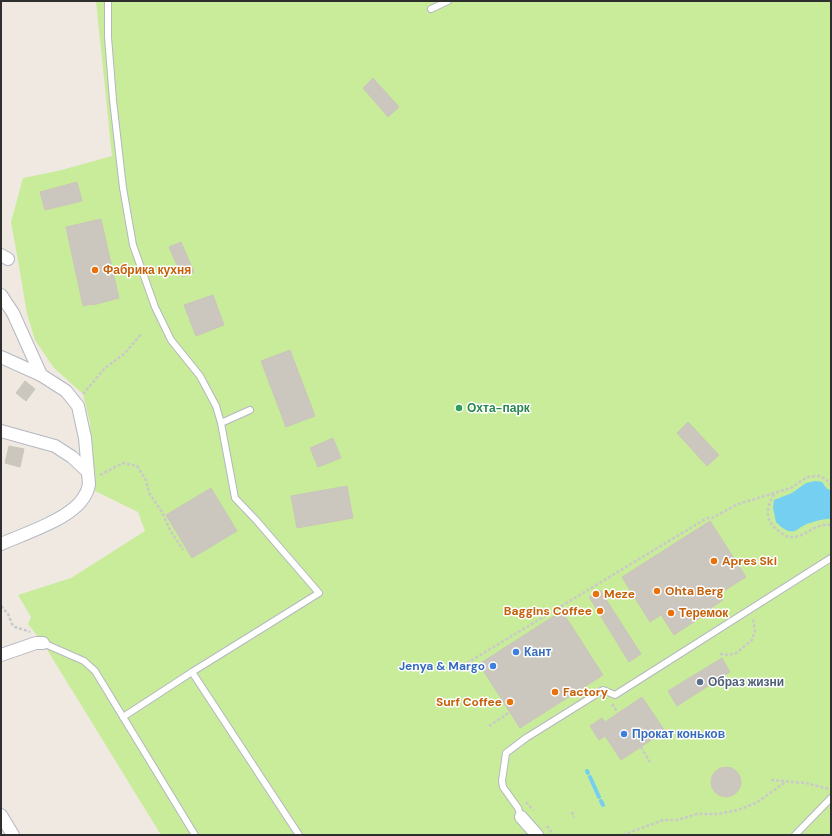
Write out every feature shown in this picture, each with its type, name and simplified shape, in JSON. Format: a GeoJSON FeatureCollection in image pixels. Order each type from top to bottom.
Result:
{"type":"FeatureCollection","features":[{"type":"Feature","properties":{"kind":"street"},"geometry":{"type":"LineString","coordinates":[[1,295],[13,313],[41,375]]}},
{"type":"Feature","properties":{"kind":"street"},"geometry":{"type":"LineString","coordinates":[[1,358],[41,375],[66,391],[78,406],[85,438],[88,484],[88,490],[74,509],[61,517],[1,544]]}},
{"type":"Feature","properties":{"kind":"street"},"geometry":{"type":"LineString","coordinates":[[1,431],[55,446],[72,457],[87,471]]}},
{"type":"Feature","properties":{"kind":"street"},"geometry":{"type":"LineString","coordinates":[[1,655],[40,643]]}},
{"type":"Feature","properties":{"kind":"street"},"geometry":{"type":"LineString","coordinates":[[1,815],[13,835]]}},
{"type":"Feature","properties":{"kind":"street"},"geometry":{"type":"LineString","coordinates":[[521,817],[537,835]]}},
{"type":"Feature","properties":{"kind":"lane"},"geometry":{"type":"LineString","coordinates":[[108,1],[108,37],[113,100],[123,188],[133,245],[155,307],[171,340],[200,376],[216,406],[221,423],[235,498],[319,593],[123,717]]}},
{"type":"Feature","properties":{"kind":"lane"},"geometry":{"type":"LineString","coordinates":[[431,8],[448,1]]}},
{"type":"Feature","properties":{"kind":"lane"},"geometry":{"type":"LineString","coordinates":[[221,423],[250,410]]}},
{"type":"Feature","properties":{"kind":"lane"},"geometry":{"type":"LineString","coordinates":[[521,817],[518,808],[503,787],[502,781],[506,753],[526,738],[603,690],[615,695],[831,558]]}},
{"type":"Feature","properties":{"kind":"lane"},"geometry":{"type":"LineString","coordinates":[[40,643],[84,661],[95,671],[196,835]]}},
{"type":"Feature","properties":{"kind":"lane"},"geometry":{"type":"LineString","coordinates":[[192,672],[299,835]]}},
{"type":"Feature","properties":{"kind":"lane"},"geometry":{"type":"LineString","coordinates":[[794,835],[831,798]]}},
{"type":"Feature","properties":{"kind":"path"},"geometry":{"type":"LineString","coordinates":[[74,402],[83,394],[105,368],[124,354],[142,333]]}},
{"type":"Feature","properties":{"kind":"path"},"geometry":{"type":"LineString","coordinates":[[88,484],[99,476],[123,463],[137,466],[146,480],[150,493],[162,512],[170,530],[183,550]]}},
{"type":"Feature","properties":{"kind":"path"},"geometry":{"type":"LineString","coordinates":[[454,671],[707,518],[712,518],[738,504],[791,488],[807,478],[819,476],[826,479],[831,485]]}},
{"type":"Feature","properties":{"kind":"path"},"geometry":{"type":"LineString","coordinates":[[774,494],[768,507],[768,514],[773,527],[786,536],[794,537],[823,524],[831,525]]}},
{"type":"Feature","properties":{"kind":"path"},"geometry":{"type":"LineString","coordinates":[[1,606],[8,614],[12,624],[28,631],[40,643]]}},
{"type":"Feature","properties":{"kind":"path"},"geometry":{"type":"LineString","coordinates":[[720,654],[729,655],[736,653],[752,640],[755,631],[752,608]]}},
{"type":"Feature","properties":{"kind":"path"},"geometry":{"type":"LineString","coordinates":[[489,726],[510,712]]}},
{"type":"Feature","properties":{"kind":"path"},"geometry":{"type":"LineString","coordinates":[[641,747],[650,762]]}},
{"type":"Feature","properties":{"kind":"path"},"geometry":{"type":"LineString","coordinates":[[771,780],[806,783],[831,790]]}},
{"type":"Feature","properties":{"kind":"path"},"geometry":{"type":"LineString","coordinates":[[623,835],[663,820],[678,820],[697,814],[717,814],[738,810],[756,803],[787,781]]}},
{"type":"Feature","properties":{"kind":"path"},"geometry":{"type":"LineString","coordinates":[[526,802],[535,813]]}},
{"type":"Feature","properties":{"kind":"path"},"geometry":{"type":"LineString","coordinates":[[572,812],[574,818]]}},
{"type":"Feature","properties":{"kind":"path"},"geometry":{"type":"LineString","coordinates":[[545,824],[554,835]]}},
{"type":"Feature","properties":{"kind":"green space","name":"Охта-парк"},"geometry":{"type":"Polygon","coordinates":[[[96,1],[831,1],[831,835],[161,835],[43,643],[28,624],[31,617],[18,595],[71,578],[145,531],[138,512],[93,490],[90,423],[83,394],[54,368],[35,340],[27,314],[11,222],[23,178],[58,171],[112,156],[96,1]]]}},
{"type":"Feature","properties":{"kind":"water"},"geometry":{"type":"Polygon","coordinates":[[[816,481],[822,482],[827,489],[831,490],[831,519],[821,520],[793,531],[783,529],[776,522],[773,508],[774,500],[792,493],[806,483],[816,481]]]}},
{"type":"Feature","properties":{"kind":"building"},"geometry":{"type":"Polygon","coordinates":[[[373,78],[399,107],[388,117],[363,88],[373,78]]]}},
{"type":"Feature","properties":{"kind":"building"},"geometry":{"type":"Polygon","coordinates":[[[77,182],[82,201],[45,210],[40,192],[77,182]]]}},
{"type":"Feature","properties":{"kind":"building"},"geometry":{"type":"Polygon","coordinates":[[[101,219],[119,298],[83,306],[66,227],[101,219]]]}},
{"type":"Feature","properties":{"kind":"building"},"geometry":{"type":"Polygon","coordinates":[[[181,242],[194,272],[182,277],[169,247],[181,242]]]}},
{"type":"Feature","properties":{"kind":"building"},"geometry":{"type":"Polygon","coordinates":[[[213,295],[224,325],[196,336],[184,305],[213,295]]]}},
{"type":"Feature","properties":{"kind":"building"},"geometry":{"type":"Polygon","coordinates":[[[290,350],[315,416],[286,427],[261,361],[290,350]]]}},
{"type":"Feature","properties":{"kind":"building"},"geometry":{"type":"Polygon","coordinates":[[[25,381],[35,389],[26,401],[16,393],[25,381]]]}},
{"type":"Feature","properties":{"kind":"building"},"geometry":{"type":"Polygon","coordinates":[[[688,422],[719,455],[707,466],[677,433],[688,422]]]}},
{"type":"Feature","properties":{"kind":"building"},"geometry":{"type":"Polygon","coordinates":[[[333,438],[341,458],[318,467],[310,448],[333,438]]]}},
{"type":"Feature","properties":{"kind":"building"},"geometry":{"type":"Polygon","coordinates":[[[9,446],[24,449],[20,467],[5,463],[9,446]]]}},
{"type":"Feature","properties":{"kind":"building"},"geometry":{"type":"Polygon","coordinates":[[[347,486],[353,518],[297,528],[291,496],[347,486]]]}},
{"type":"Feature","properties":{"kind":"building"},"geometry":{"type":"Polygon","coordinates":[[[211,488],[237,531],[192,558],[166,515],[211,488]]]}},
{"type":"Feature","properties":{"kind":"building"},"geometry":{"type":"Polygon","coordinates":[[[710,521],[746,577],[719,594],[723,600],[702,614],[703,616],[674,635],[661,615],[650,622],[622,577],[710,521]]]}},
{"type":"Feature","properties":{"kind":"building"},"geometry":{"type":"Polygon","coordinates":[[[600,590],[641,654],[629,662],[589,597],[600,590]]]}},
{"type":"Feature","properties":{"kind":"building"},"geometry":{"type":"Polygon","coordinates":[[[562,611],[603,675],[520,728],[479,664],[562,611]]]}},
{"type":"Feature","properties":{"kind":"building"},"geometry":{"type":"Polygon","coordinates":[[[722,658],[730,672],[677,706],[668,691],[722,658]]]}},
{"type":"Feature","properties":{"kind":"building"},"geometry":{"type":"Polygon","coordinates":[[[642,697],[665,731],[621,760],[605,736],[599,740],[590,726],[602,718],[605,722],[642,697]]]}},
{"type":"Feature","properties":{"kind":"building"},"geometry":{"type":"Polygon","coordinates":[[[726,767],[736,772],[741,782],[736,792],[726,797],[716,792],[711,782],[716,772],[726,767]]]}},
{"type":"Feature","properties":{"kind":"waterway"},"geometry":{"type":"LineString","coordinates":[[590,777],[599,797]]}},
{"type":"Feature","properties":{"kind":"waterway"},"geometry":{"type":"LineString","coordinates":[[601,801],[603,805]]}},
{"type":"Feature","properties":{"kind":"place","name":"Фабрика кухня"},"geometry":{"type":"Point","coordinates":[95,270]}},
{"type":"Feature","properties":{"kind":"place","name":"Охта-парк"},"geometry":{"type":"Point","coordinates":[459,408]}},
{"type":"Feature","properties":{"kind":"place","name":"Apres Ski"},"geometry":{"type":"Point","coordinates":[714,561]}},
{"type":"Feature","properties":{"kind":"place","name":"Ohta Berg"},"geometry":{"type":"Point","coordinates":[657,591]}},
{"type":"Feature","properties":{"kind":"place","name":"Meze"},"geometry":{"type":"Point","coordinates":[596,594]}},
{"type":"Feature","properties":{"kind":"place","name":"Baggins Coffee"},"geometry":{"type":"Point","coordinates":[600,611]}},
{"type":"Feature","properties":{"kind":"place","name":"Теремок"},"geometry":{"type":"Point","coordinates":[671,613]}},
{"type":"Feature","properties":{"kind":"place","name":"Кант"},"geometry":{"type":"Point","coordinates":[516,652]}},
{"type":"Feature","properties":{"kind":"place","name":"Jenya & Margo"},"geometry":{"type":"Point","coordinates":[493,666]}},
{"type":"Feature","properties":{"kind":"place","name":"Образ жизни"},"geometry":{"type":"Point","coordinates":[700,682]}},
{"type":"Feature","properties":{"kind":"place","name":"Factory"},"geometry":{"type":"Point","coordinates":[555,692]}},
{"type":"Feature","properties":{"kind":"place","name":"Surf Coffee"},"geometry":{"type":"Point","coordinates":[510,702]}},
{"type":"Feature","properties":{"kind":"place","name":"Прокат коньков"},"geometry":{"type":"Point","coordinates":[624,734]}}]}
